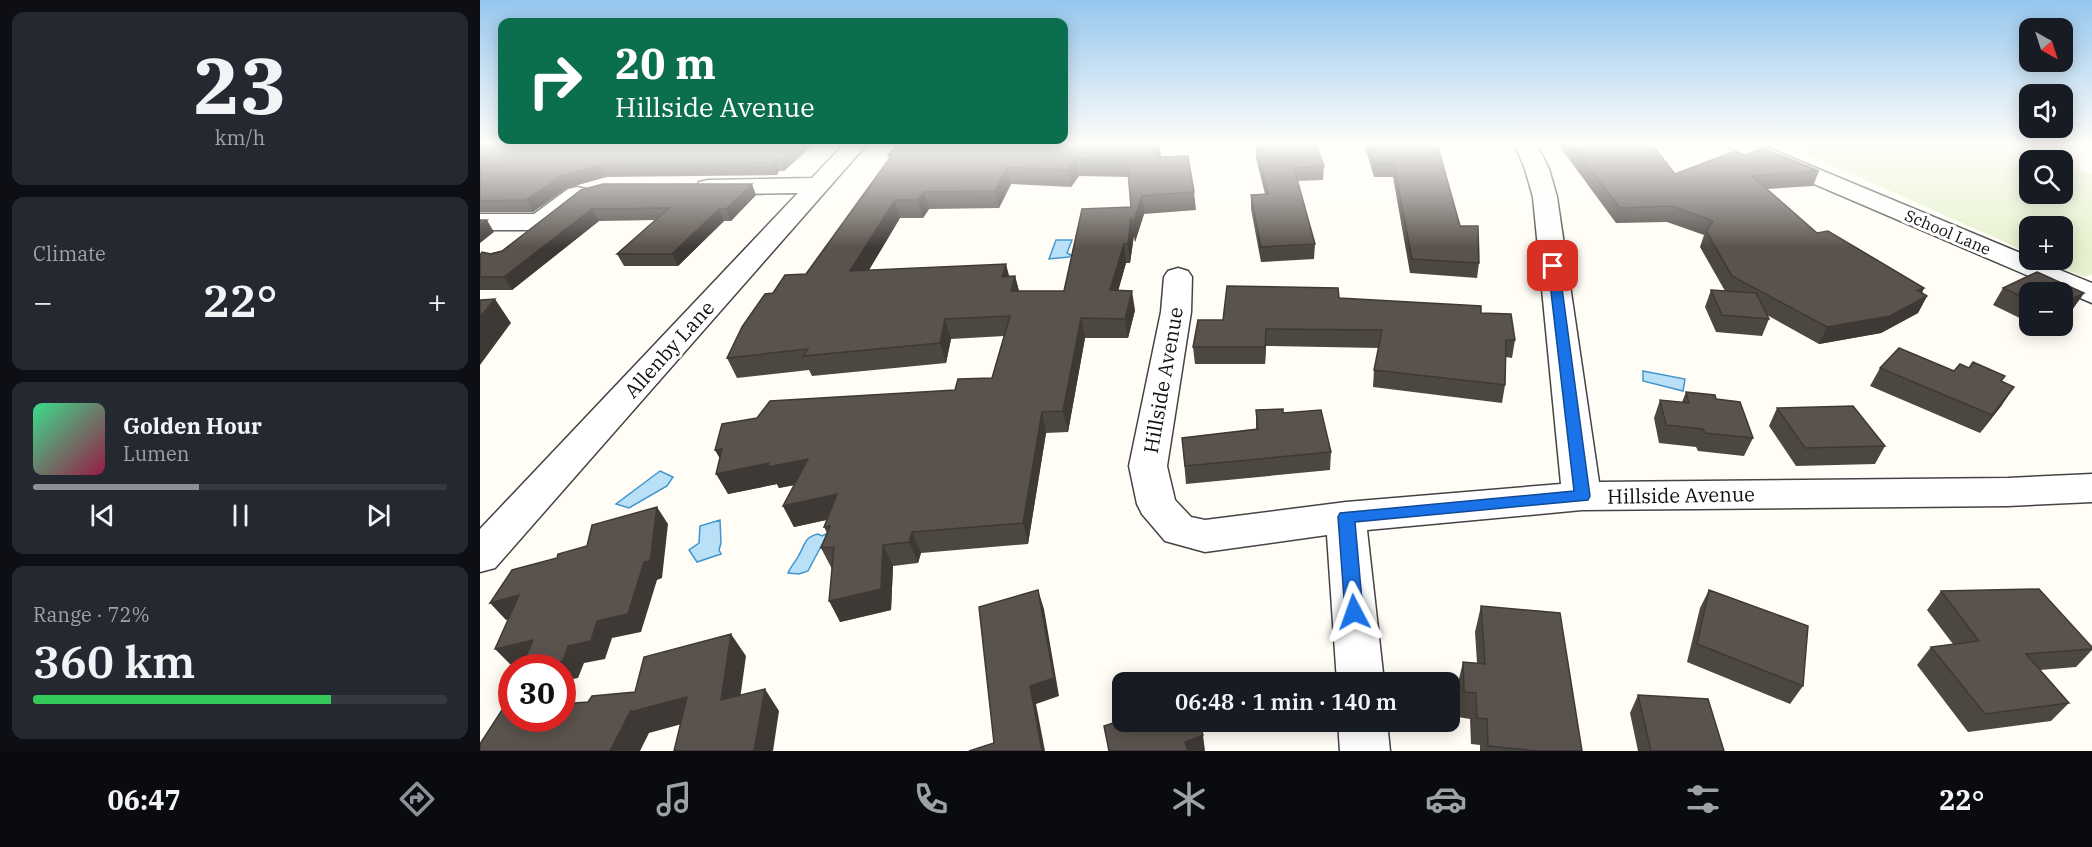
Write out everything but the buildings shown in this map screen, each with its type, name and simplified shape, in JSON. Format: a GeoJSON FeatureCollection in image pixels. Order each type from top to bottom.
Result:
{"type":"FeatureCollection","features":[{"type":"Feature","properties":{"kind":"street","name":"Allenby Lane"},"geometry":{"type":"LineString","coordinates":[[480,556],[825,178]]}},
{"type":"Feature","properties":{"kind":"street"},"geometry":{"type":"LineString","coordinates":[[1539,178],[1545,197],[1582,496]]}},
{"type":"Feature","properties":{"kind":"street","name":"School Lane"},"geometry":{"type":"LineString","coordinates":[[1820,178],[2092,294]]}},
{"type":"Feature","properties":{"kind":"street"},"geometry":{"type":"LineString","coordinates":[[686,186],[819,185]]}},
{"type":"Feature","properties":{"kind":"street"},"geometry":{"type":"LineString","coordinates":[[507,249],[577,195],[599,187]]}},
{"type":"Feature","properties":{"kind":"street"},"geometry":{"type":"LineString","coordinates":[[480,222],[540,222]]}},
{"type":"Feature","properties":{"kind":"street","name":"Hillside Avenue"},"geometry":{"type":"LineString","coordinates":[[1178,277],[1176,312],[1148,466],[1156,504],[1179,530],[1205,536],[1346,517],[1582,496],[2008,492],[2092,488]]}},
{"type":"Feature","properties":{"kind":"street"},"geometry":{"type":"LineString","coordinates":[[1346,517],[1359,672]]}},
{"type":"Feature","properties":{"kind":"street"},"geometry":{"type":"LineString","coordinates":[[1364,732],[1365,751]]}},
{"type":"Feature","properties":{"kind":"green space"},"geometry":{"type":"Polygon","coordinates":[[[1861,178],[2019,178],[2019,204],[2073,204],[2073,178],[2092,178],[2092,274],[2084,277],[2068,270],[2073,270],[2073,216],[2019,216],[2019,249],[1861,178]]]}},
{"type":"Feature","properties":{"kind":"water"},"geometry":{"type":"Polygon","coordinates":[[[1056,240],[1072,240],[1067,253],[1071,255],[1069,257],[1049,259],[1056,240]]]}},
{"type":"Feature","properties":{"kind":"water"},"geometry":{"type":"Polygon","coordinates":[[[1643,371],[1685,379],[1683,391],[1643,381],[1643,371]]]}},
{"type":"Feature","properties":{"kind":"water"},"geometry":{"type":"Polygon","coordinates":[[[660,471],[673,477],[667,486],[629,508],[616,504],[660,471]]]}},
{"type":"Feature","properties":{"kind":"water"},"geometry":{"type":"Polygon","coordinates":[[[720,520],[719,550],[721,554],[697,562],[689,550],[699,543],[700,526],[720,520]]]}},
{"type":"Feature","properties":{"kind":"water"},"geometry":{"type":"Polygon","coordinates":[[[828,533],[808,571],[799,574],[788,573],[807,539],[813,535],[822,536],[828,533]]]}},
{"type":"Feature","properties":{"kind":"route"},"geometry":{"type":"LineString","coordinates":[[1354,612],[1346,517],[1582,496],[1553,266]]}}]}
